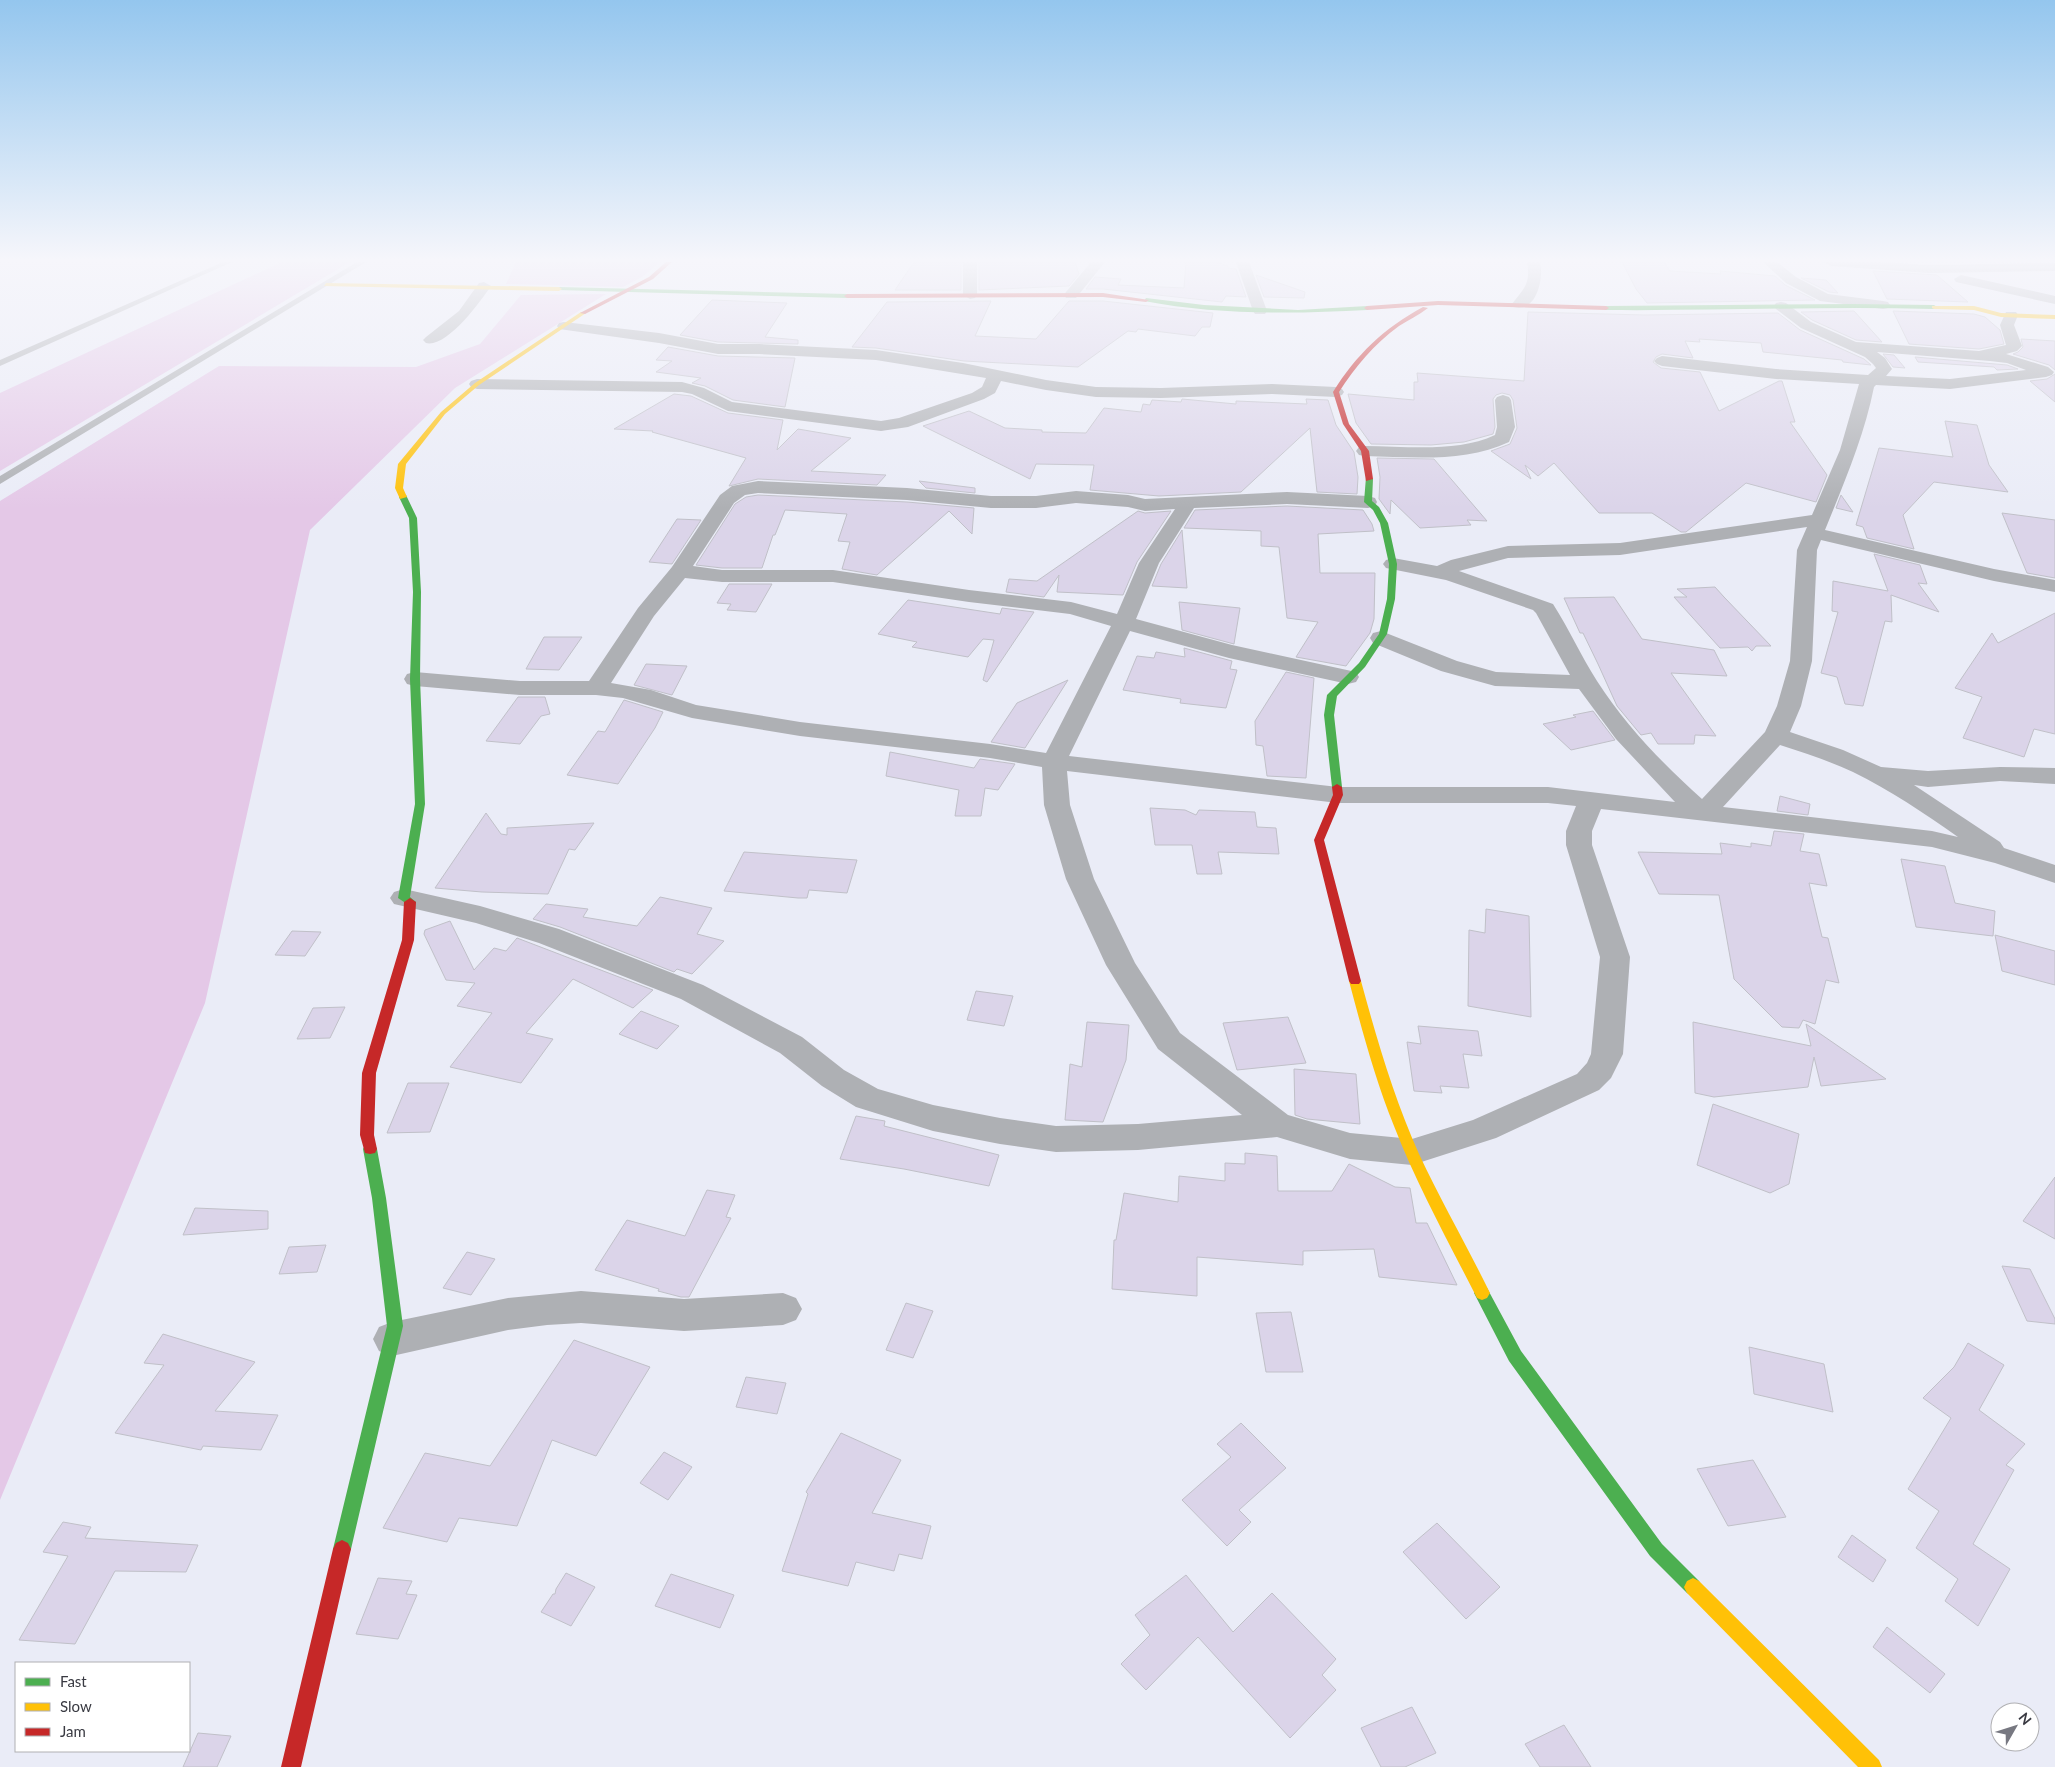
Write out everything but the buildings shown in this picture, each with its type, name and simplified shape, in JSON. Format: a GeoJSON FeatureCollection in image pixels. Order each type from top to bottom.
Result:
{"type":"FeatureCollection","features":[{"type":"Feature","properties":{"kind":"street"},"geometry":{"type":"LineString","coordinates":[[404,898],[420,804],[414,518],[399,488],[399,476],[402,464],[422,436],[443,413],[477,384],[536,344]]}},
{"type":"Feature","properties":{"kind":"street"},"geometry":{"type":"LineString","coordinates":[[694,344],[718,349],[759,349],[876,355],[1096,392],[1161,393],[1272,389],[1336,392]]}},
{"type":"Feature","properties":{"kind":"street"},"geometry":{"type":"LineString","coordinates":[[1368,502],[1369,477],[1365,452],[1346,424],[1336,392],[1354,363],[1373,344]]}},
{"type":"Feature","properties":{"kind":"street"},"geometry":{"type":"LineString","coordinates":[[1703,814],[1776,735],[1789,706],[1801,661],[1807,550],[1848,450],[1860,415],[1866,386],[1884,369],[1880,361],[1846,344]]}},
{"type":"Feature","properties":{"kind":"street"},"geometry":{"type":"LineString","coordinates":[[1982,355],[2012,348],[2013,344]]}},
{"type":"Feature","properties":{"kind":"street"},"geometry":{"type":"LineString","coordinates":[[1849,346],[1982,355],[2010,359],[2050,373]]}},
{"type":"Feature","properties":{"kind":"street"},"geometry":{"type":"LineString","coordinates":[[1662,361],[1776,374],[1950,384],[2050,373]]}},
{"type":"Feature","properties":{"kind":"street"},"geometry":{"type":"LineString","coordinates":[[477,384],[682,387],[698,391],[728,406],[881,426],[902,423],[978,396],[990,390],[996,374]]}},
{"type":"Feature","properties":{"kind":"street"},"geometry":{"type":"LineString","coordinates":[[1365,452],[1465,449],[1488,446],[1503,438],[1506,427],[1503,400]]}},
{"type":"Feature","properties":{"kind":"street"},"geometry":{"type":"LineString","coordinates":[[596,688],[646,613],[680,571],[727,499],[734,493],[744,489],[758,487],[868,492],[991,502],[1036,502],[1076,497],[1128,501],[1145,505],[1287,498],[1368,502],[1376,509],[1384,524],[1393,564],[1391,599],[1384,634],[1365,660],[1332,695],[1329,715],[1338,794],[1319,840],[1371,1043],[1392,1105],[1412,1152],[1515,1356],[1656,1550],[1872,1767]]}},
{"type":"Feature","properties":{"kind":"street"},"geometry":{"type":"LineString","coordinates":[[1189,502],[1149,563],[1124,622],[1054,762],[1056,805],[1080,879],[1121,965],[1169,1041],[1277,1124],[1350,1146],[1412,1152],[1484,1129],[1588,1082],[1600,1070],[1607,1054],[1615,957],[1586,863],[1578,849],[1579,828],[1592,800]]}},
{"type":"Feature","properties":{"kind":"street"},"geometry":{"type":"LineString","coordinates":[[1441,572],[1458,564],[1508,552],[1620,549],[1817,526],[1861,542],[1982,574],[2055,586]]}},
{"type":"Feature","properties":{"kind":"street"},"geometry":{"type":"LineString","coordinates":[[1393,564],[1441,572],[1540,606],[1545,610],[1586,682],[1602,706],[1672,786],[1703,814]]}},
{"type":"Feature","properties":{"kind":"street"},"geometry":{"type":"LineString","coordinates":[[680,571],[722,576],[833,576],[969,596],[1071,608],[1229,650],[1348,677]]}},
{"type":"Feature","properties":{"kind":"street"},"geometry":{"type":"LineString","coordinates":[[1380,638],[1449,666],[1495,679],[1586,682]]}},
{"type":"Feature","properties":{"kind":"street"},"geometry":{"type":"LineString","coordinates":[[1365,660],[1424,655]]}},
{"type":"Feature","properties":{"kind":"street"},"geometry":{"type":"LineString","coordinates":[[416,679],[520,688],[596,688],[642,695],[692,711],[781,726],[990,751],[1054,762],[1338,794],[1539,795],[1932,840],[2003,856],[2055,874]]}},
{"type":"Feature","properties":{"kind":"street"},"geometry":{"type":"LineString","coordinates":[[1776,735],[1842,758],[1873,773],[1949,819],[2003,856]]}},
{"type":"Feature","properties":{"kind":"street"},"geometry":{"type":"LineString","coordinates":[[1873,773],[1928,779],[2000,774],[2055,776]]}},
{"type":"Feature","properties":{"kind":"street"},"geometry":{"type":"LineString","coordinates":[[404,898],[480,915],[549,936],[692,992],[791,1045],[833,1078],[867,1098],[933,1118],[1000,1131],[1056,1139],[1138,1137],[1277,1124]]}},
{"type":"Feature","properties":{"kind":"street"},"geometry":{"type":"LineString","coordinates":[[291,1767],[395,1326],[378,1198],[367,1135],[369,1073],[408,940],[411,903],[404,898]]}},
{"type":"Feature","properties":{"kind":"street"},"geometry":{"type":"LineString","coordinates":[[392,1339],[508,1314],[547,1309],[582,1307],[684,1315],[783,1309]]}},
{"type":"Feature","properties":{"kind":"lane"},"geometry":{"type":"LineString","coordinates":[[0,363],[42,344]]}},
{"type":"Feature","properties":{"kind":"lane"},"geometry":{"type":"LineString","coordinates":[[0,481],[227,344]]}},
{"type":"Feature","properties":{"kind":"shaded area"},"geometry":{"type":"Polygon","coordinates":[[[104,344],[212,344],[0,471],[0,393],[104,344]]]}},
{"type":"Feature","properties":{"kind":"shaded area"},"geometry":{"type":"Polygon","coordinates":[[[479,344],[525,344],[455,388],[310,530],[205,1003],[0,1500],[0,501],[219,366],[416,367],[479,344]]]}},
{"type":"Feature","properties":{"kind":"traffic: fast"},"geometry":{"type":"LineString","coordinates":[[1337,787],[1329,715],[1332,695],[1362,665],[1383,634],[1391,599],[1393,564],[1384,523],[1376,509],[1368,502],[1369,479]]}},
{"type":"Feature","properties":{"kind":"traffic: fast"},"geometry":{"type":"LineString","coordinates":[[403,497],[413,518],[417,592],[415,679],[420,804],[404,898],[410,902]]}},
{"type":"Feature","properties":{"kind":"traffic: fast"},"geometry":{"type":"LineString","coordinates":[[342,1549],[395,1326],[379,1198],[370,1149]]}},
{"type":"Feature","properties":{"kind":"traffic: fast"},"geometry":{"type":"LineString","coordinates":[[1482,1293],[1515,1356],[1656,1550],[1693,1587]]}},
{"type":"Feature","properties":{"kind":"traffic: slow"},"geometry":{"type":"LineString","coordinates":[[403,497],[399,488],[402,464],[443,413],[477,384],[536,344]]}},
{"type":"Feature","properties":{"kind":"traffic: slow"},"geometry":{"type":"LineString","coordinates":[[1355,981],[1381,1074],[1401,1128],[1434,1200],[1482,1293]]}},
{"type":"Feature","properties":{"kind":"traffic: slow"},"geometry":{"type":"LineString","coordinates":[[1693,1587],[1872,1767]]}},
{"type":"Feature","properties":{"kind":"traffic: jam"},"geometry":{"type":"LineString","coordinates":[[1369,479],[1365,451],[1346,424],[1336,392],[1354,366],[1373,344]]}},
{"type":"Feature","properties":{"kind":"traffic: jam"},"geometry":{"type":"LineString","coordinates":[[1337,787],[1338,795],[1319,840],[1355,981]]}},
{"type":"Feature","properties":{"kind":"traffic: jam"},"geometry":{"type":"LineString","coordinates":[[370,1149],[367,1135],[369,1073],[408,940],[410,902]]}},
{"type":"Feature","properties":{"kind":"traffic: jam"},"geometry":{"type":"LineString","coordinates":[[291,1767],[342,1549]]}}]}
